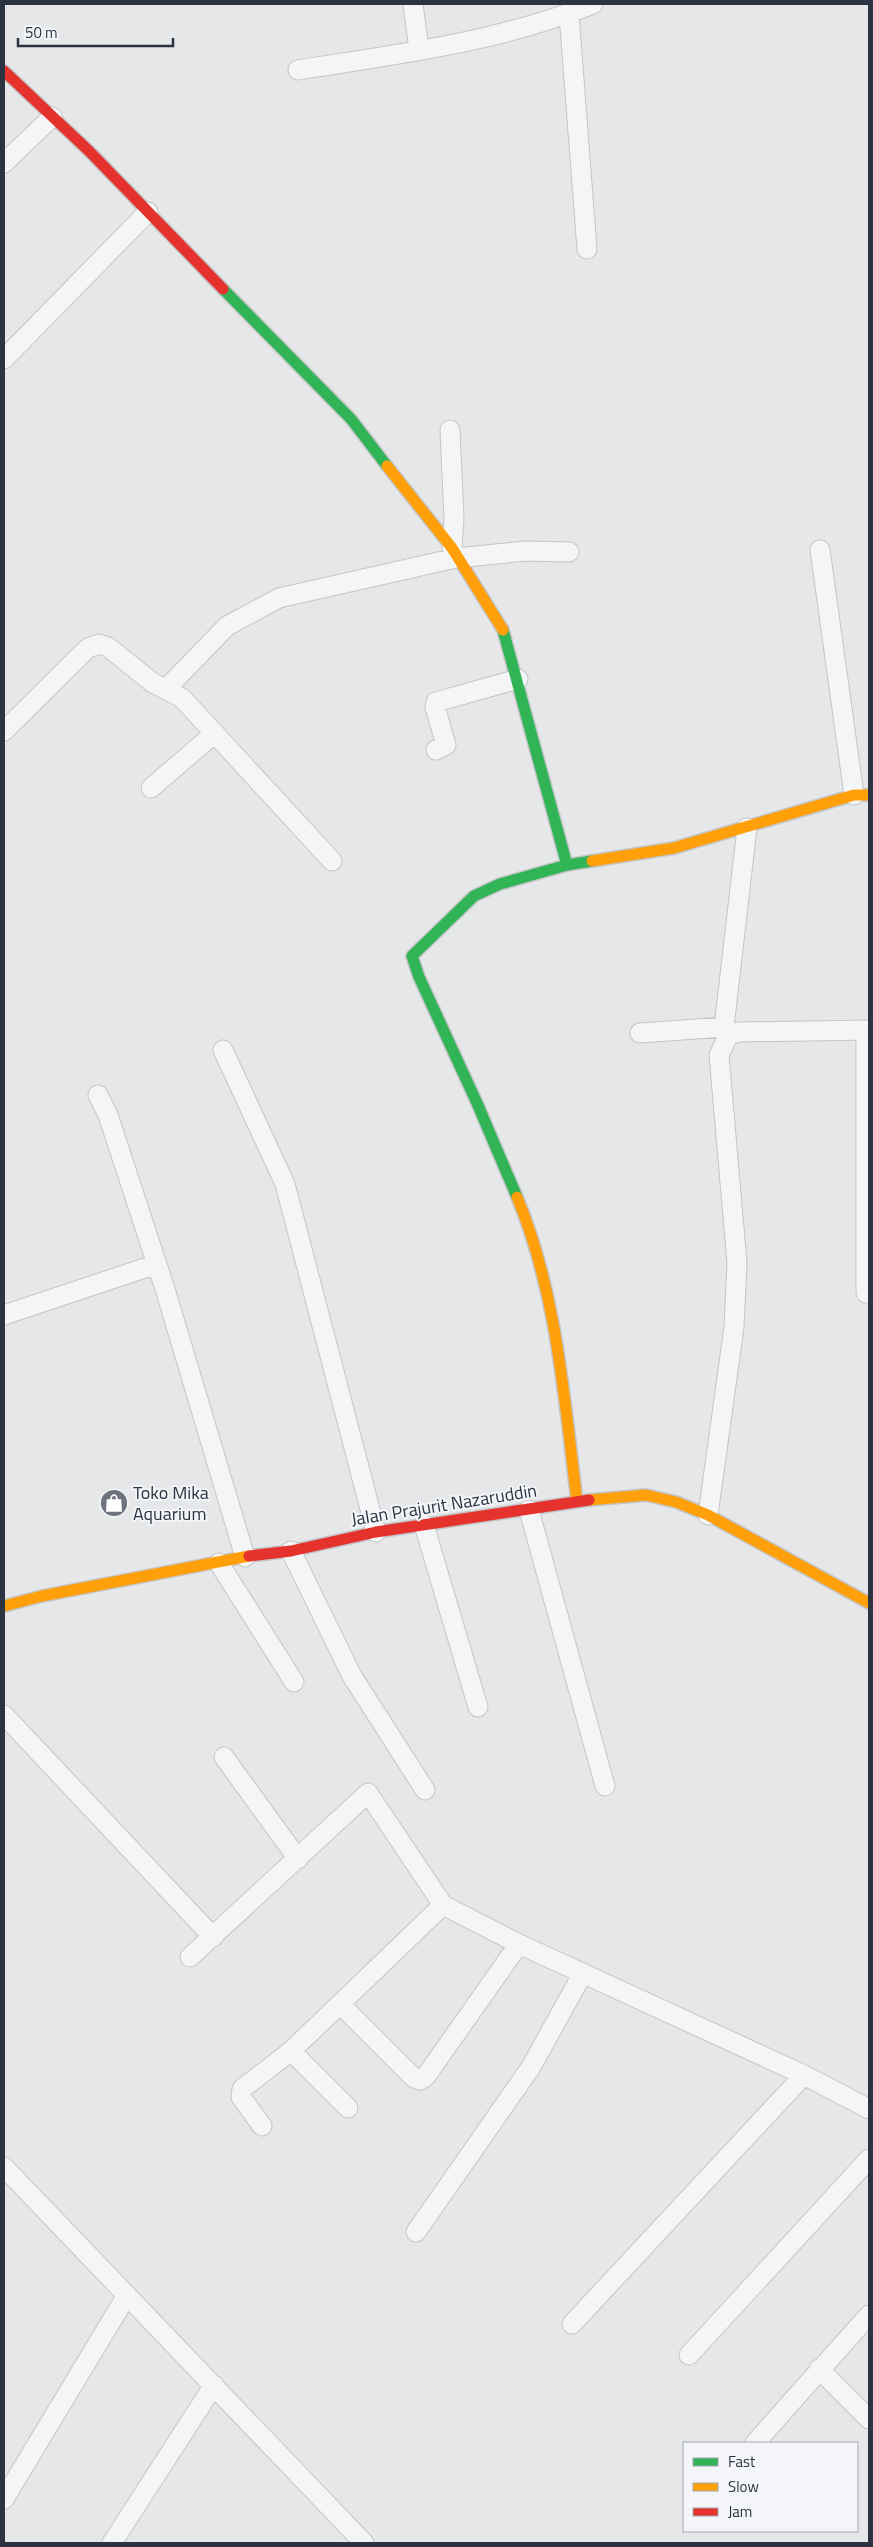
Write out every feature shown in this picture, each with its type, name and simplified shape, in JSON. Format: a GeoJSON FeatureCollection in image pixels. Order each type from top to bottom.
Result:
{"type":"FeatureCollection","features":[{"type":"Feature","properties":{"kind":"street"},"geometry":{"type":"LineString","coordinates":[[413,4],[419,50]]}},
{"type":"Feature","properties":{"kind":"street"},"geometry":{"type":"LineString","coordinates":[[298,70],[509,33],[569,14],[593,4]]}},
{"type":"Feature","properties":{"kind":"street"},"geometry":{"type":"LineString","coordinates":[[569,14],[587,249]]}},
{"type":"Feature","properties":{"kind":"street"},"geometry":{"type":"LineString","coordinates":[[4,71],[148,212],[351,420],[482,591],[502,625],[567,865]]}},
{"type":"Feature","properties":{"kind":"street"},"geometry":{"type":"LineString","coordinates":[[4,163],[52,116]]}},
{"type":"Feature","properties":{"kind":"street"},"geometry":{"type":"LineString","coordinates":[[4,359],[148,212]]}},
{"type":"Feature","properties":{"kind":"street"},"geometry":{"type":"LineString","coordinates":[[450,430],[454,553]]}},
{"type":"Feature","properties":{"kind":"street"},"geometry":{"type":"LineString","coordinates":[[577,1501],[553,1316],[542,1268],[526,1219],[477,1103],[419,977],[412,956],[474,896],[500,884],[567,865],[674,848],[862,795],[820,550]]}},
{"type":"Feature","properties":{"kind":"street"},"geometry":{"type":"LineString","coordinates":[[166,689],[226,626],[279,598],[454,553],[569,552]]}},
{"type":"Feature","properties":{"kind":"street"},"geometry":{"type":"LineString","coordinates":[[4,730],[88,648],[99,644],[108,647],[153,683],[182,698],[332,861]]}},
{"type":"Feature","properties":{"kind":"street"},"geometry":{"type":"LineString","coordinates":[[436,750],[446,745],[435,707],[436,702],[518,679]]}},
{"type":"Feature","properties":{"kind":"street"},"geometry":{"type":"LineString","coordinates":[[151,788],[215,733]]}},
{"type":"Feature","properties":{"kind":"street"},"geometry":{"type":"LineString","coordinates":[[708,1515],[734,1327],[736,1297],[737,1264],[719,1055],[726,1031],[746,828]]}},
{"type":"Feature","properties":{"kind":"street"},"geometry":{"type":"LineString","coordinates":[[640,1033],[868,1030],[868,1234],[866,1293]]}},
{"type":"Feature","properties":{"kind":"street"},"geometry":{"type":"LineString","coordinates":[[223,1050],[285,1184],[376,1532]]}},
{"type":"Feature","properties":{"kind":"street"},"geometry":{"type":"LineString","coordinates":[[98,1096],[108,1115],[156,1264],[245,1557]]}},
{"type":"Feature","properties":{"kind":"street"},"geometry":{"type":"LineString","coordinates":[[4,1315],[156,1264]]}},
{"type":"Feature","properties":{"kind":"street","name":"Jalan Prajurit Nazaruddin"},"geometry":{"type":"LineString","coordinates":[[4,1606],[42,1596],[245,1557],[291,1551],[376,1532],[529,1510],[577,1501],[646,1495],[676,1502],[708,1515],[869,1603]]}},
{"type":"Feature","properties":{"kind":"street"},"geometry":{"type":"LineString","coordinates":[[529,1510],[605,1786]]}},
{"type":"Feature","properties":{"kind":"street"},"geometry":{"type":"LineString","coordinates":[[424,1525],[478,1707]]}},
{"type":"Feature","properties":{"kind":"street"},"geometry":{"type":"LineString","coordinates":[[291,1551],[352,1676],[425,1790]]}},
{"type":"Feature","properties":{"kind":"street"},"geometry":{"type":"LineString","coordinates":[[219,1563],[294,1682]]}},
{"type":"Feature","properties":{"kind":"street"},"geometry":{"type":"LineString","coordinates":[[4,1715],[213,1937]]}},
{"type":"Feature","properties":{"kind":"street"},"geometry":{"type":"LineString","coordinates":[[224,1757],[298,1859]]}},
{"type":"Feature","properties":{"kind":"street"},"geometry":{"type":"LineString","coordinates":[[190,1957],[368,1793],[443,1905],[520,1944],[804,2075],[869,2109]]}},
{"type":"Feature","properties":{"kind":"street"},"geometry":{"type":"LineString","coordinates":[[262,2126],[241,2097],[241,2093],[291,2051],[341,2005],[443,1905]]}},
{"type":"Feature","properties":{"kind":"street"},"geometry":{"type":"LineString","coordinates":[[341,2005],[414,2078],[420,2080],[426,2076],[520,1944]]}},
{"type":"Feature","properties":{"kind":"street"},"geometry":{"type":"LineString","coordinates":[[416,2232],[531,2067],[583,1973]]}},
{"type":"Feature","properties":{"kind":"street"},"geometry":{"type":"LineString","coordinates":[[291,2051],[348,2108]]}},
{"type":"Feature","properties":{"kind":"street"},"geometry":{"type":"LineString","coordinates":[[572,2324],[804,2075]]}},
{"type":"Feature","properties":{"kind":"street"},"geometry":{"type":"LineString","coordinates":[[689,2355],[869,2159]]}},
{"type":"Feature","properties":{"kind":"street"},"geometry":{"type":"LineString","coordinates":[[4,2167],[364,2543]]}},
{"type":"Feature","properties":{"kind":"street"},"geometry":{"type":"LineString","coordinates":[[4,2499],[127,2295]]}},
{"type":"Feature","properties":{"kind":"street"},"geometry":{"type":"LineString","coordinates":[[756,2442],[869,2315]]}},
{"type":"Feature","properties":{"kind":"street"},"geometry":{"type":"LineString","coordinates":[[819,2369],[869,2419]]}},
{"type":"Feature","properties":{"kind":"street"},"geometry":{"type":"LineString","coordinates":[[112,2543],[214,2385]]}},
{"type":"Feature","properties":{"kind":"traffic: fast"},"geometry":{"type":"LineString","coordinates":[[223,289],[351,419],[387,466]]}},
{"type":"Feature","properties":{"kind":"traffic: fast"},"geometry":{"type":"LineString","coordinates":[[503,630],[567,865]]}},
{"type":"Feature","properties":{"kind":"traffic: fast"},"geometry":{"type":"LineString","coordinates":[[517,1197],[477,1103],[419,977],[412,956],[474,896],[500,884],[567,865],[592,861]]}},
{"type":"Feature","properties":{"kind":"traffic: slow"},"geometry":{"type":"LineString","coordinates":[[387,466],[452,548],[503,630]]}},
{"type":"Feature","properties":{"kind":"traffic: slow"},"geometry":{"type":"LineString","coordinates":[[592,861],[674,848],[854,795],[869,795]]}},
{"type":"Feature","properties":{"kind":"traffic: slow"},"geometry":{"type":"LineString","coordinates":[[517,1197],[531,1233],[550,1308],[563,1385],[577,1501]]}},
{"type":"Feature","properties":{"kind":"traffic: slow"},"geometry":{"type":"LineString","coordinates":[[589,1500],[646,1495],[676,1502],[708,1515],[869,1603]]}},
{"type":"Feature","properties":{"kind":"traffic: slow"},"geometry":{"type":"LineString","coordinates":[[4,1606],[42,1596],[249,1556]]}},
{"type":"Feature","properties":{"kind":"traffic: jam"},"geometry":{"type":"LineString","coordinates":[[4,71],[89,151],[223,289]]}},
{"type":"Feature","properties":{"kind":"traffic: jam"},"geometry":{"type":"LineString","coordinates":[[249,1556],[291,1551],[376,1532],[589,1500]]}},
{"type":"Feature","properties":{"kind":"place","name":"Toko Mika Aquarium"},"geometry":{"type":"Point","coordinates":[114,1503]}}]}
